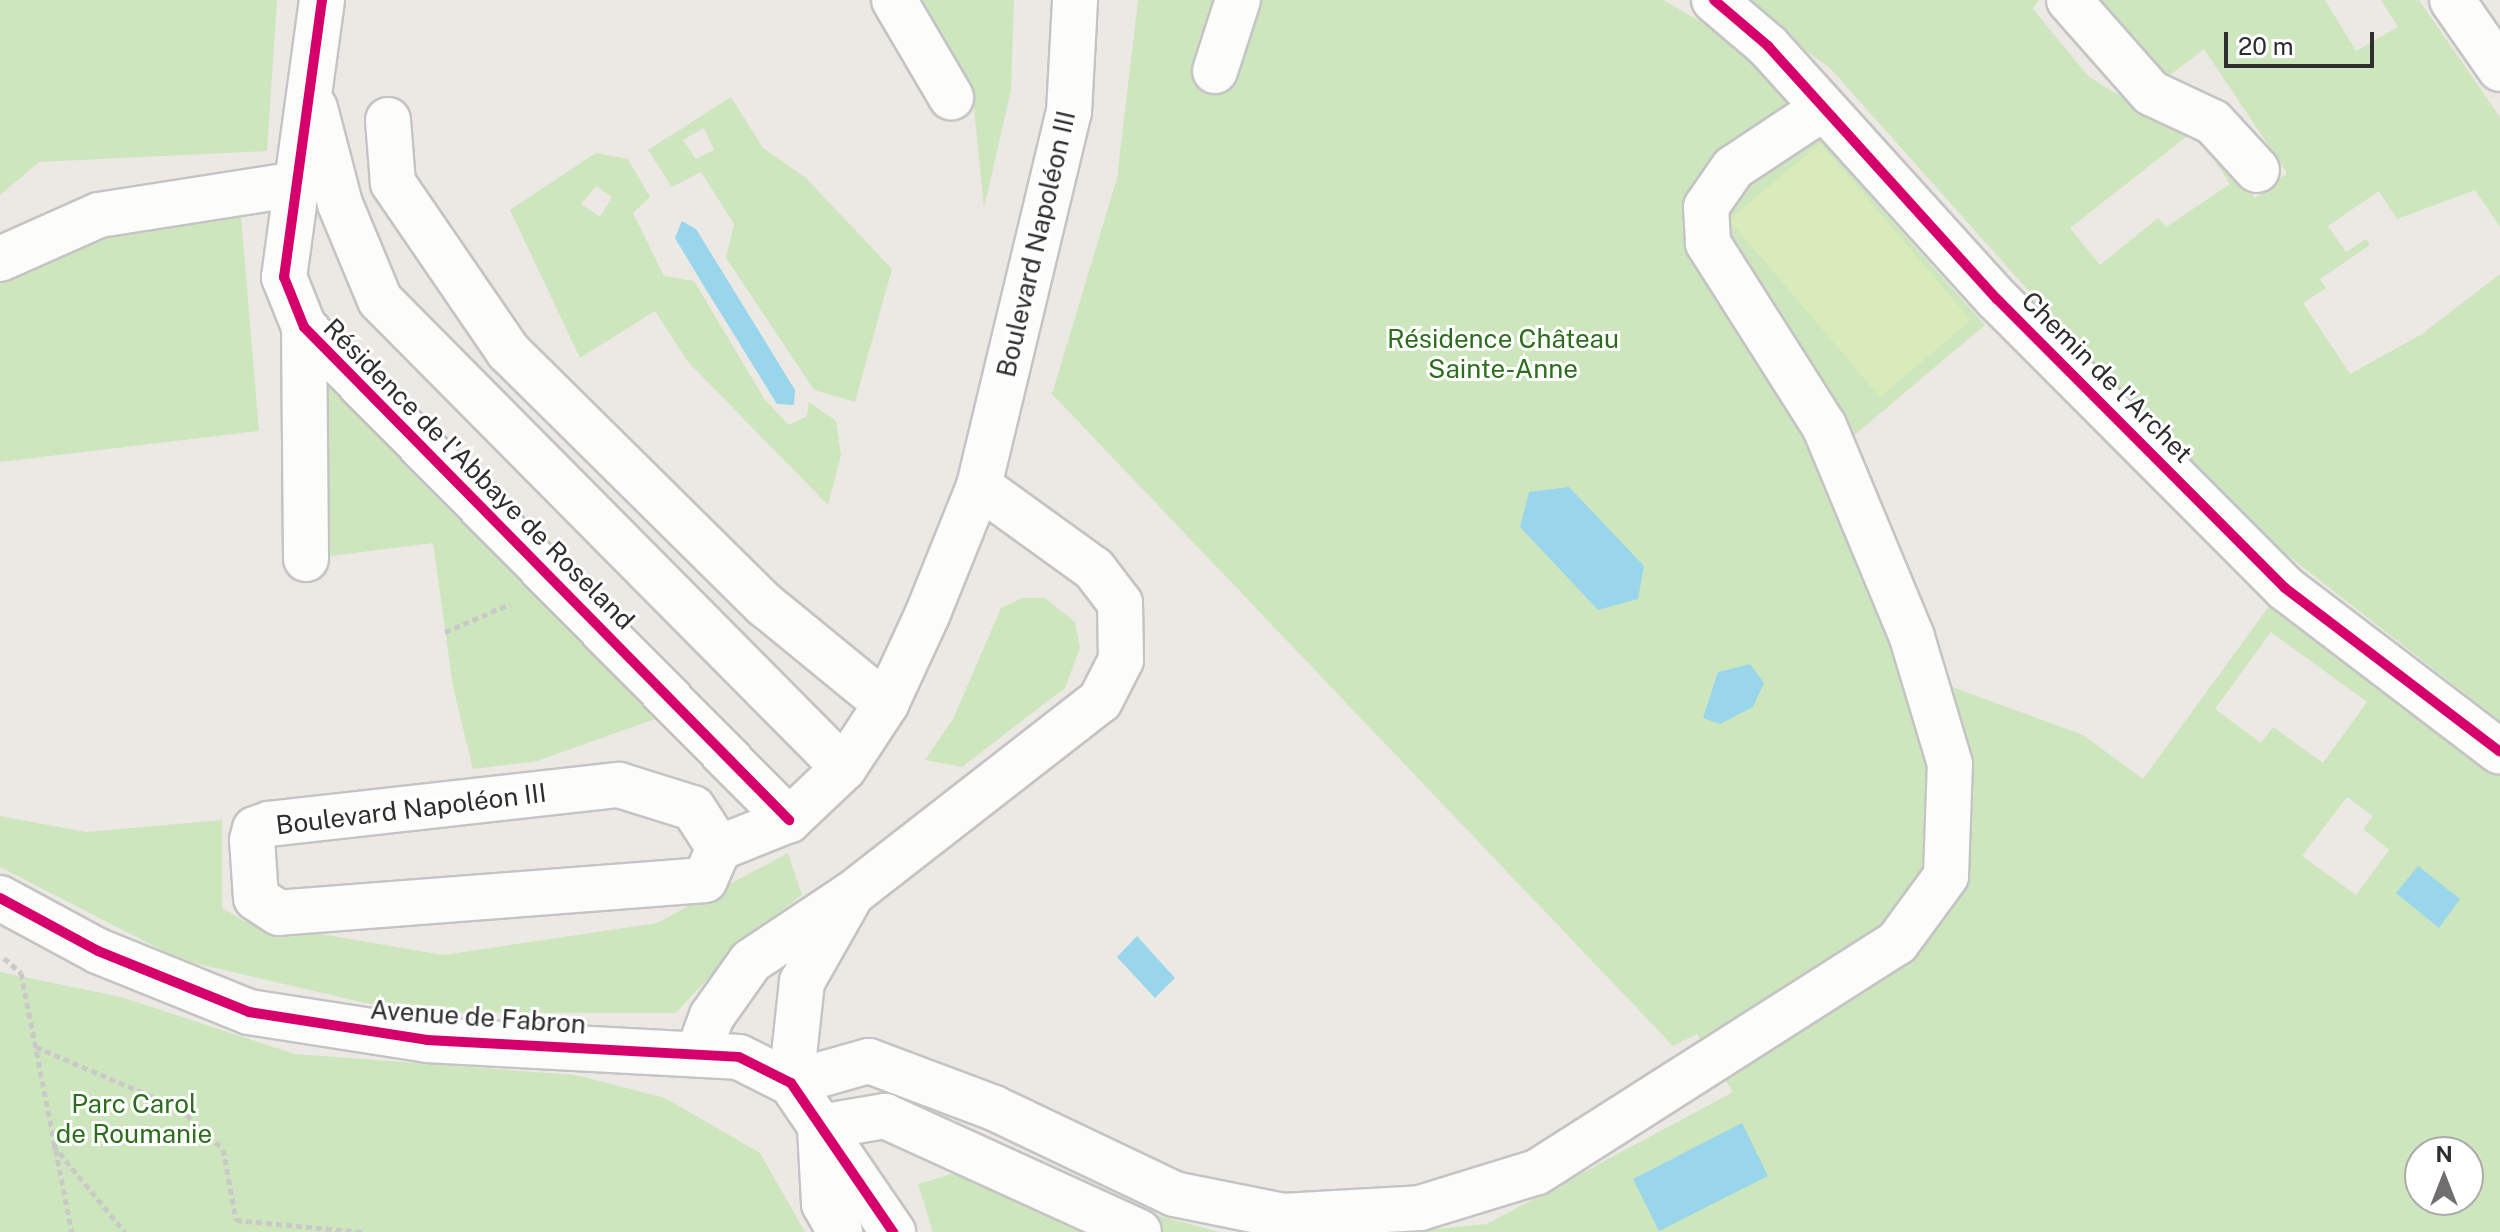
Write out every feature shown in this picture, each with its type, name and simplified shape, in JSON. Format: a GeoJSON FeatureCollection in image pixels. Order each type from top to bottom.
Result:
{"type":"FeatureCollection","features":[{"type":"Feature","properties":{"kind":"street","name":"Résidence de l'Abbaye de Roseland"},"geometry":{"type":"LineString","coordinates":[[322,0],[284,277],[304,327],[789,820]]}},
{"type":"Feature","properties":{"kind":"street"},"geometry":{"type":"LineString","coordinates":[[894,0],[951,97]]}},
{"type":"Feature","properties":{"kind":"street","name":"Boulevard Napoléon III"},"geometry":{"type":"LineString","coordinates":[[719,848],[693,808],[619,785],[269,824],[255,829],[252,840],[256,898],[279,913],[705,880],[719,848],[789,820],[844,768],[886,704],[979,486],[1069,112],[1075,0]]}},
{"type":"Feature","properties":{"kind":"street"},"geometry":{"type":"LineString","coordinates":[[1215,71],[1238,0]]}},
{"type":"Feature","properties":{"kind":"street","name":"Chemin de l'Archet"},"geometry":{"type":"LineString","coordinates":[[1714,0],[1768,46],[1997,299],[2285,588],[2500,752]]}},
{"type":"Feature","properties":{"kind":"street"},"geometry":{"type":"LineString","coordinates":[[2069,0],[2151,93],[2213,122],[2257,170]]}},
{"type":"Feature","properties":{"kind":"street"},"geometry":{"type":"LineString","coordinates":[[2452,0],[2500,69]]}},
{"type":"Feature","properties":{"kind":"street","name":"Résidence de l'Abbaye de Roseland"},"geometry":{"type":"LineString","coordinates":[[310,88],[340,204],[380,300],[844,768]]}},
{"type":"Feature","properties":{"kind":"street"},"geometry":{"type":"LineString","coordinates":[[791,1083],[869,1061],[994,1108],[1174,1194],[1283,1216],[1420,1208],[1537,1172],[1897,943],[1946,876],[1950,764],[1912,637],[1824,426],[1708,243],[1706,207],[1733,168],[1822,109]]}},
{"type":"Feature","properties":{"kind":"street"},"geometry":{"type":"LineString","coordinates":[[388,120],[393,183],[508,351],[765,605],[886,704]]}},
{"type":"Feature","properties":{"kind":"street"},"geometry":{"type":"LineString","coordinates":[[0,259],[99,215],[296,184]]}},
{"type":"Feature","properties":{"kind":"street"},"geometry":{"type":"LineString","coordinates":[[304,327],[306,559]]}},
{"type":"Feature","properties":{"kind":"street"},"geometry":{"type":"LineString","coordinates":[[699,1051],[712,1016],[751,961],[853,893],[1100,701],[1121,660],[1120,603],[1094,569],[979,486]]}},
{"type":"Feature","properties":{"kind":"street"},"geometry":{"type":"LineString","coordinates":[[853,893],[802,982],[791,1083],[820,1127],[859,1173],[893,1232]]}},
{"type":"Feature","properties":{"kind":"street","name":"Avenue de Fabron"},"geometry":{"type":"LineString","coordinates":[[4,912],[249,1012],[427,1040],[699,1051],[739,1057],[791,1083]]}},
{"type":"Feature","properties":{"kind":"street"},"geometry":{"type":"LineString","coordinates":[[820,1127],[885,1116],[1139,1232]]}},
{"type":"Feature","properties":{"kind":"street"},"geometry":{"type":"LineString","coordinates":[[820,1127],[824,1204],[840,1232]]}},
{"type":"Feature","properties":{"kind":"path"},"geometry":{"type":"LineString","coordinates":[[445,632],[557,584]]}},
{"type":"Feature","properties":{"kind":"path"},"geometry":{"type":"LineString","coordinates":[[0,955],[21,973],[52,1144],[72,1232]]}},
{"type":"Feature","properties":{"kind":"path"},"geometry":{"type":"LineString","coordinates":[[36,1047],[179,1108],[223,1149],[236,1220],[364,1232]]}},
{"type":"Feature","properties":{"kind":"path"},"geometry":{"type":"LineString","coordinates":[[52,1144],[125,1232]]}},
{"type":"Feature","properties":{"kind":"green space"},"geometry":{"type":"Polygon","coordinates":[[[0,0],[277,0],[267,151],[39,162],[0,195],[0,0]]]}},
{"type":"Feature","properties":{"kind":"green space"},"geometry":{"type":"Polygon","coordinates":[[[920,0],[1014,0],[1011,90],[984,208],[972,88],[920,0]]]}},
{"type":"Feature","properties":{"kind":"green space","name":"Résidence Château Sainte-Anne"},"geometry":{"type":"Polygon","coordinates":[[[1138,0],[1663,0],[1729,38],[1985,325],[1845,443],[1952,687],[2083,735],[2143,779],[2275,598],[2500,775],[2500,1232],[1403,1232],[1487,1224],[1733,1092],[1697,1034],[1673,1046],[1052,394],[1117,178],[1138,0]],[[2271,632],[2215,709],[2261,743],[2273,727],[2323,763],[2367,702],[2271,632]],[[2347,797],[2302,856],[2356,895],[2389,850],[2363,829],[2373,816],[2347,797]]]}},
{"type":"Feature","properties":{"kind":"green space"},"geometry":{"type":"Polygon","coordinates":[[[1734,0],[2039,0],[2033,9],[2089,77],[2134,104],[2193,121],[2255,198],[2287,173],[2204,49],[2157,85],[2088,0],[2325,0],[2356,51],[2398,27],[2381,0],[2419,0],[2500,117],[2500,227],[2475,190],[2397,219],[2379,191],[2328,226],[2346,252],[2366,239],[2370,245],[2320,279],[2326,288],[2303,303],[2350,374],[2422,334],[2500,274],[2500,721],[2240,518],[2079,366],[2027,289],[1830,68],[1734,0]],[[2195,130],[2070,228],[2100,265],[2158,218],[2166,227],[2230,184],[2195,130]]]}},
{"type":"Feature","properties":{"kind":"green space"},"geometry":{"type":"Polygon","coordinates":[[[731,97],[763,148],[806,178],[892,269],[855,402],[814,390],[726,258],[734,224],[701,172],[672,187],[648,150],[731,97]],[[704,128],[683,140],[696,159],[714,150],[704,128]]]}},
{"type":"Feature","properties":{"kind":"green space"},"geometry":{"type":"Polygon","coordinates":[[[1820,143],[1971,320],[1880,397],[1729,220],[1820,143]]]}},
{"type":"Feature","properties":{"kind":"green space"},"geometry":{"type":"Polygon","coordinates":[[[596,153],[628,159],[650,197],[633,213],[664,276],[694,281],[765,400],[789,425],[807,416],[809,402],[836,421],[841,455],[828,505],[688,362],[655,311],[580,358],[510,210],[596,153]],[[596,186],[581,204],[600,217],[612,197],[596,186]]]}},
{"type":"Feature","properties":{"kind":"green space"},"geometry":{"type":"Polygon","coordinates":[[[241,216],[259,431],[0,462],[0,284],[111,234],[241,216]]]}},
{"type":"Feature","properties":{"kind":"green space"},"geometry":{"type":"Polygon","coordinates":[[[324,379],[655,719],[537,761],[473,769],[453,687],[433,543],[323,557],[324,379]]]}},
{"type":"Feature","properties":{"kind":"green space"},"geometry":{"type":"Polygon","coordinates":[[[1022,598],[1045,598],[1075,622],[1080,648],[1065,688],[962,767],[925,760],[953,719],[1001,608],[1022,598]]]}},
{"type":"Feature","properties":{"kind":"green space"},"geometry":{"type":"Polygon","coordinates":[[[0,816],[86,832],[222,820],[222,908],[244,921],[443,955],[657,923],[788,853],[802,895],[743,940],[676,1013],[404,1012],[181,960],[0,867],[0,816]]]}},
{"type":"Feature","properties":{"kind":"green space","name":"Parc Carol de Roumanie"},"geometry":{"type":"Polygon","coordinates":[[[0,972],[121,997],[295,1054],[576,1075],[665,1098],[760,1153],[805,1232],[0,1232],[0,972]]]}},
{"type":"Feature","properties":{"kind":"green space"},"geometry":{"type":"Polygon","coordinates":[[[968,1169],[1082,1232],[933,1232],[918,1184],[968,1169]]]}},
{"type":"Feature","properties":{"kind":"green space"},"geometry":{"type":"Polygon","coordinates":[[[1127,1207],[1219,1232],[1108,1232],[1127,1207]]]}},
{"type":"Feature","properties":{"kind":"water"},"geometry":{"type":"Polygon","coordinates":[[[682,221],[696,229],[795,390],[794,405],[777,404],[707,291],[675,238],[682,221]]]}},
{"type":"Feature","properties":{"kind":"water"},"geometry":{"type":"Polygon","coordinates":[[[1569,487],[1644,566],[1638,599],[1598,610],[1520,527],[1529,492],[1569,487]]]}},
{"type":"Feature","properties":{"kind":"water"},"geometry":{"type":"Polygon","coordinates":[[[1750,664],[1764,683],[1753,707],[1720,724],[1703,718],[1718,672],[1750,664]]]}},
{"type":"Feature","properties":{"kind":"water"},"geometry":{"type":"Polygon","coordinates":[[[2418,866],[2460,899],[2439,928],[2396,893],[2418,866]]]}},
{"type":"Feature","properties":{"kind":"water"},"geometry":{"type":"Polygon","coordinates":[[[1137,936],[1175,978],[1155,998],[1117,957],[1137,936]]]}},
{"type":"Feature","properties":{"kind":"water"},"geometry":{"type":"Polygon","coordinates":[[[1742,1123],[1768,1176],[1659,1231],[1633,1179],[1742,1123]]]}},
{"type":"Feature","properties":{"kind":"cycle path"},"geometry":{"type":"LineString","coordinates":[[322,0],[284,277],[304,327],[789,820]]}},
{"type":"Feature","properties":{"kind":"cycle path"},"geometry":{"type":"LineString","coordinates":[[1714,0],[1768,46],[1997,299],[2285,588],[2500,752]]}},
{"type":"Feature","properties":{"kind":"cycle path"},"geometry":{"type":"LineString","coordinates":[[0,898],[98,951],[249,1012],[427,1040],[739,1057],[791,1083],[893,1232]]}}]}
